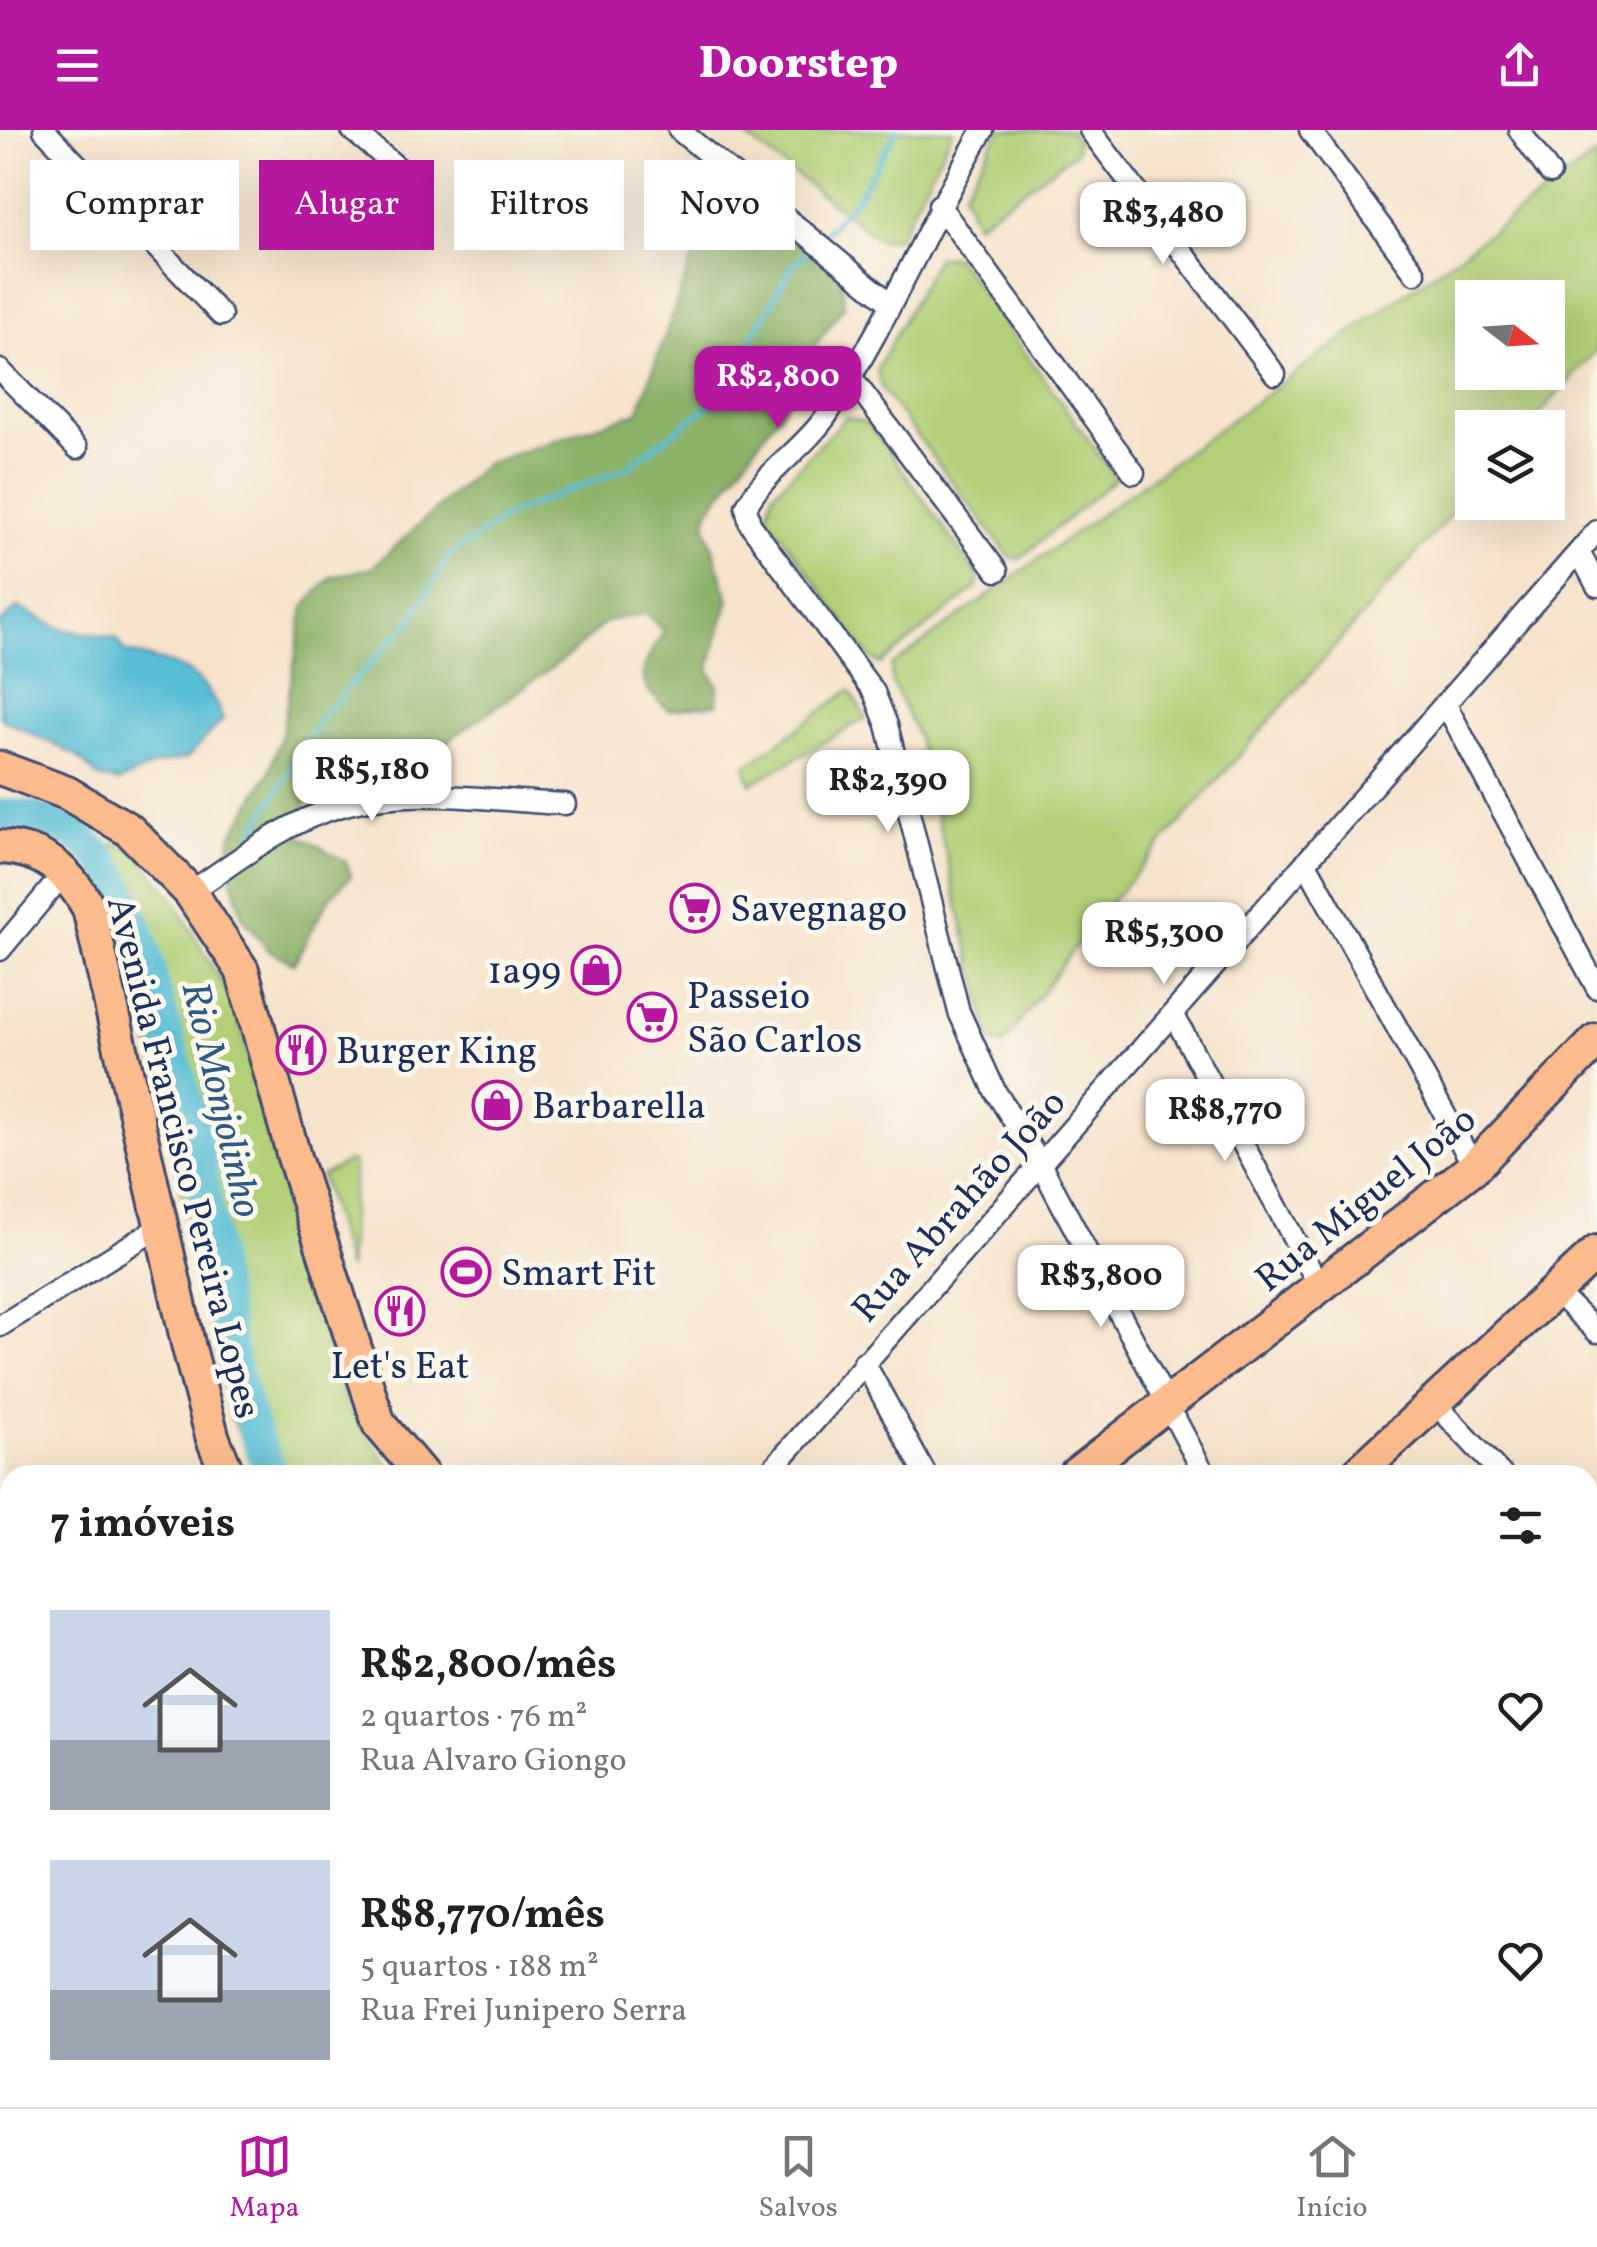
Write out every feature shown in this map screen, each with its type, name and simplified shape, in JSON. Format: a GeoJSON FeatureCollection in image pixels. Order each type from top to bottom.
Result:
{"type":"FeatureCollection","features":[{"type":"Feature","properties":{"kind":"main road","name":"Avenida Francisco Pereira Lopes"},"geometry":{"type":"LineString","coordinates":[[0,768],[28,776],[97,808],[129,830],[190,892],[242,970],[294,1157],[380,1424],[414,1465]]}},
{"type":"Feature","properties":{"kind":"main road","name":"Avenida Francisco Pereira Lopes"},"geometry":{"type":"LineString","coordinates":[[0,847],[40,855],[65,872],[88,908],[212,1440],[223,1465]]}},
{"type":"Feature","properties":{"kind":"main road","name":"Rua Miguel João"},"geometry":{"type":"LineString","coordinates":[[1088,1465],[1321,1289],[1474,1167],[1597,1040]]}},
{"type":"Feature","properties":{"kind":"main road"},"geometry":{"type":"LineString","coordinates":[[1367,1465],[1597,1252]]}},
{"type":"Feature","properties":{"kind":"street"},"geometry":{"type":"LineString","coordinates":[[44,130],[221,316]]}},
{"type":"Feature","properties":{"kind":"street"},"geometry":{"type":"LineString","coordinates":[[352,130],[389,160]]}},
{"type":"Feature","properties":{"kind":"street"},"geometry":{"type":"LineString","coordinates":[[679,130],[816,238],[890,303]]}},
{"type":"Feature","properties":{"kind":"street"},"geometry":{"type":"LineString","coordinates":[[983,130],[938,205],[851,377],[824,419],[754,492],[746,508],[750,524],[874,692],[887,725],[959,1012],[995,1090],[1040,1163],[1199,1465]]}},
{"type":"Feature","properties":{"kind":"street"},"geometry":{"type":"LineString","coordinates":[[1090,130],[1275,374]]}},
{"type":"Feature","properties":{"kind":"street"},"geometry":{"type":"LineString","coordinates":[[1310,130],[1415,273]]}},
{"type":"Feature","properties":{"kind":"street"},"geometry":{"type":"LineString","coordinates":[[1518,130],[1550,173]]}},
{"type":"Feature","properties":{"kind":"street"},"geometry":{"type":"LineString","coordinates":[[938,205],[1134,472]]}},
{"type":"Feature","properties":{"kind":"street"},"geometry":{"type":"LineString","coordinates":[[0,370],[77,448]]}},
{"type":"Feature","properties":{"kind":"street"},"geometry":{"type":"LineString","coordinates":[[851,377],[997,570]]}},
{"type":"Feature","properties":{"kind":"street","name":"Rua Abrahão João"},"geometry":{"type":"LineString","coordinates":[[776,1465],[1597,531]]}},
{"type":"Feature","properties":{"kind":"street"},"geometry":{"type":"LineString","coordinates":[[1579,552],[1597,586]]}},
{"type":"Feature","properties":{"kind":"street"},"geometry":{"type":"LineString","coordinates":[[1444,703],[1597,988]]}},
{"type":"Feature","properties":{"kind":"street"},"geometry":{"type":"LineString","coordinates":[[190,892],[281,832],[333,808],[376,798],[564,804]]}},
{"type":"Feature","properties":{"kind":"street"},"geometry":{"type":"LineString","coordinates":[[1306,863],[1474,1167]]}},
{"type":"Feature","properties":{"kind":"street"},"geometry":{"type":"LineString","coordinates":[[0,950],[65,872]]}},
{"type":"Feature","properties":{"kind":"street"},"geometry":{"type":"LineString","coordinates":[[1173,1014],[1321,1289]]}},
{"type":"Feature","properties":{"kind":"street"},"geometry":{"type":"LineString","coordinates":[[0,1326],[160,1226]]}},
{"type":"Feature","properties":{"kind":"street"},"geometry":{"type":"LineString","coordinates":[[1556,1292],[1597,1332]]}},
{"type":"Feature","properties":{"kind":"street"},"geometry":{"type":"LineString","coordinates":[[864,1362],[921,1465]]}},
{"type":"Feature","properties":{"kind":"street"},"geometry":{"type":"LineString","coordinates":[[1434,1402],[1493,1465]]}},
{"type":"Feature","properties":{"kind":"green space"},"geometry":{"type":"Polygon","coordinates":[[[738,130],[953,130],[898,238],[881,241],[795,174],[795,160],[777,160],[738,130]]]}},
{"type":"Feature","properties":{"kind":"green space"},"geometry":{"type":"Polygon","coordinates":[[[1000,130],[1070,130],[1077,140],[1076,152],[976,224],[963,193],[1000,130]]]}},
{"type":"Feature","properties":{"kind":"green space"},"geometry":{"type":"Polygon","coordinates":[[[1597,155],[1597,349],[1565,385],[1565,280],[1455,280],[1455,390],[1561,390],[1543,410],[1455,410],[1455,509],[1094,921],[1003,1045],[991,1042],[918,738],[892,682],[891,666],[1597,155]]]}},
{"type":"Feature","properties":{"kind":"green space"},"geometry":{"type":"Polygon","coordinates":[[[795,237],[842,274],[844,306],[807,357],[786,404],[708,512],[706,526],[729,600],[709,670],[718,686],[717,704],[669,710],[649,691],[644,674],[664,632],[646,613],[607,621],[568,656],[422,759],[327,782],[307,798],[298,834],[346,862],[351,876],[329,898],[294,963],[268,950],[242,916],[231,874],[231,837],[269,773],[282,734],[304,607],[331,577],[372,568],[485,464],[638,412],[695,250],[795,250],[795,237]]]}},
{"type":"Feature","properties":{"kind":"green space"},"geometry":{"type":"Polygon","coordinates":[[[937,257],[956,257],[1116,478],[1019,559],[1009,556],[882,390],[877,369],[937,257]]]}},
{"type":"Feature","properties":{"kind":"green space"},"geometry":{"type":"Polygon","coordinates":[[[846,417],[869,423],[979,577],[977,587],[881,664],[871,659],[767,515],[773,494],[846,417]]]}},
{"type":"Feature","properties":{"kind":"green space"},"geometry":{"type":"Polygon","coordinates":[[[850,690],[866,718],[751,784],[745,767],[850,690]]]}},
{"type":"Feature","properties":{"kind":"green space"},"geometry":{"type":"Polygon","coordinates":[[[114,843],[134,851],[171,895],[235,1006],[321,1325],[348,1407],[388,1465],[253,1465],[229,1413],[123,917],[107,881],[114,843]]]}},
{"type":"Feature","properties":{"kind":"green space"},"geometry":{"type":"Polygon","coordinates":[[[349,1161],[354,1163],[348,1269],[321,1176],[349,1161]]]}},
{"type":"Feature","properties":{"kind":"water"},"geometry":{"type":"Polygon","coordinates":[[[18,607],[61,629],[116,638],[125,652],[186,670],[206,688],[223,719],[187,758],[155,765],[119,782],[99,778],[77,756],[0,718],[0,623],[18,607]]]}},
{"type":"Feature","properties":{"kind":"waterway"},"geometry":{"type":"LineString","coordinates":[[821,237],[857,198],[897,130]]}},
{"type":"Feature","properties":{"kind":"waterway"},"geometry":{"type":"LineString","coordinates":[[253,833],[324,713],[411,621],[449,556],[510,514],[626,468],[718,399],[791,268],[813,245]]}},
{"type":"Feature","properties":{"kind":"waterway","name":"Rio Monjolinho"},"geometry":{"type":"LineString","coordinates":[[0,815],[48,822],[76,836],[110,870],[134,918],[192,1120],[231,1351],[255,1435],[268,1465]]}},
{"type":"Feature","properties":{"kind":"place","name":"Savegnago"},"geometry":{"type":"Point","coordinates":[695,908]}},
{"type":"Feature","properties":{"kind":"place","name":"1a99"},"geometry":{"type":"Point","coordinates":[596,970]}},
{"type":"Feature","properties":{"kind":"place","name":"Passeio São Carlos"},"geometry":{"type":"Point","coordinates":[652,1017]}},
{"type":"Feature","properties":{"kind":"place","name":"Burger King"},"geometry":{"type":"Point","coordinates":[301,1050]}},
{"type":"Feature","properties":{"kind":"place","name":"Barbarella"},"geometry":{"type":"Point","coordinates":[497,1105]}},
{"type":"Feature","properties":{"kind":"place","name":"Smart Fit"},"geometry":{"type":"Point","coordinates":[466,1272]}},
{"type":"Feature","properties":{"kind":"place","name":"Let's Eat"},"geometry":{"type":"Point","coordinates":[400,1311]}}]}
